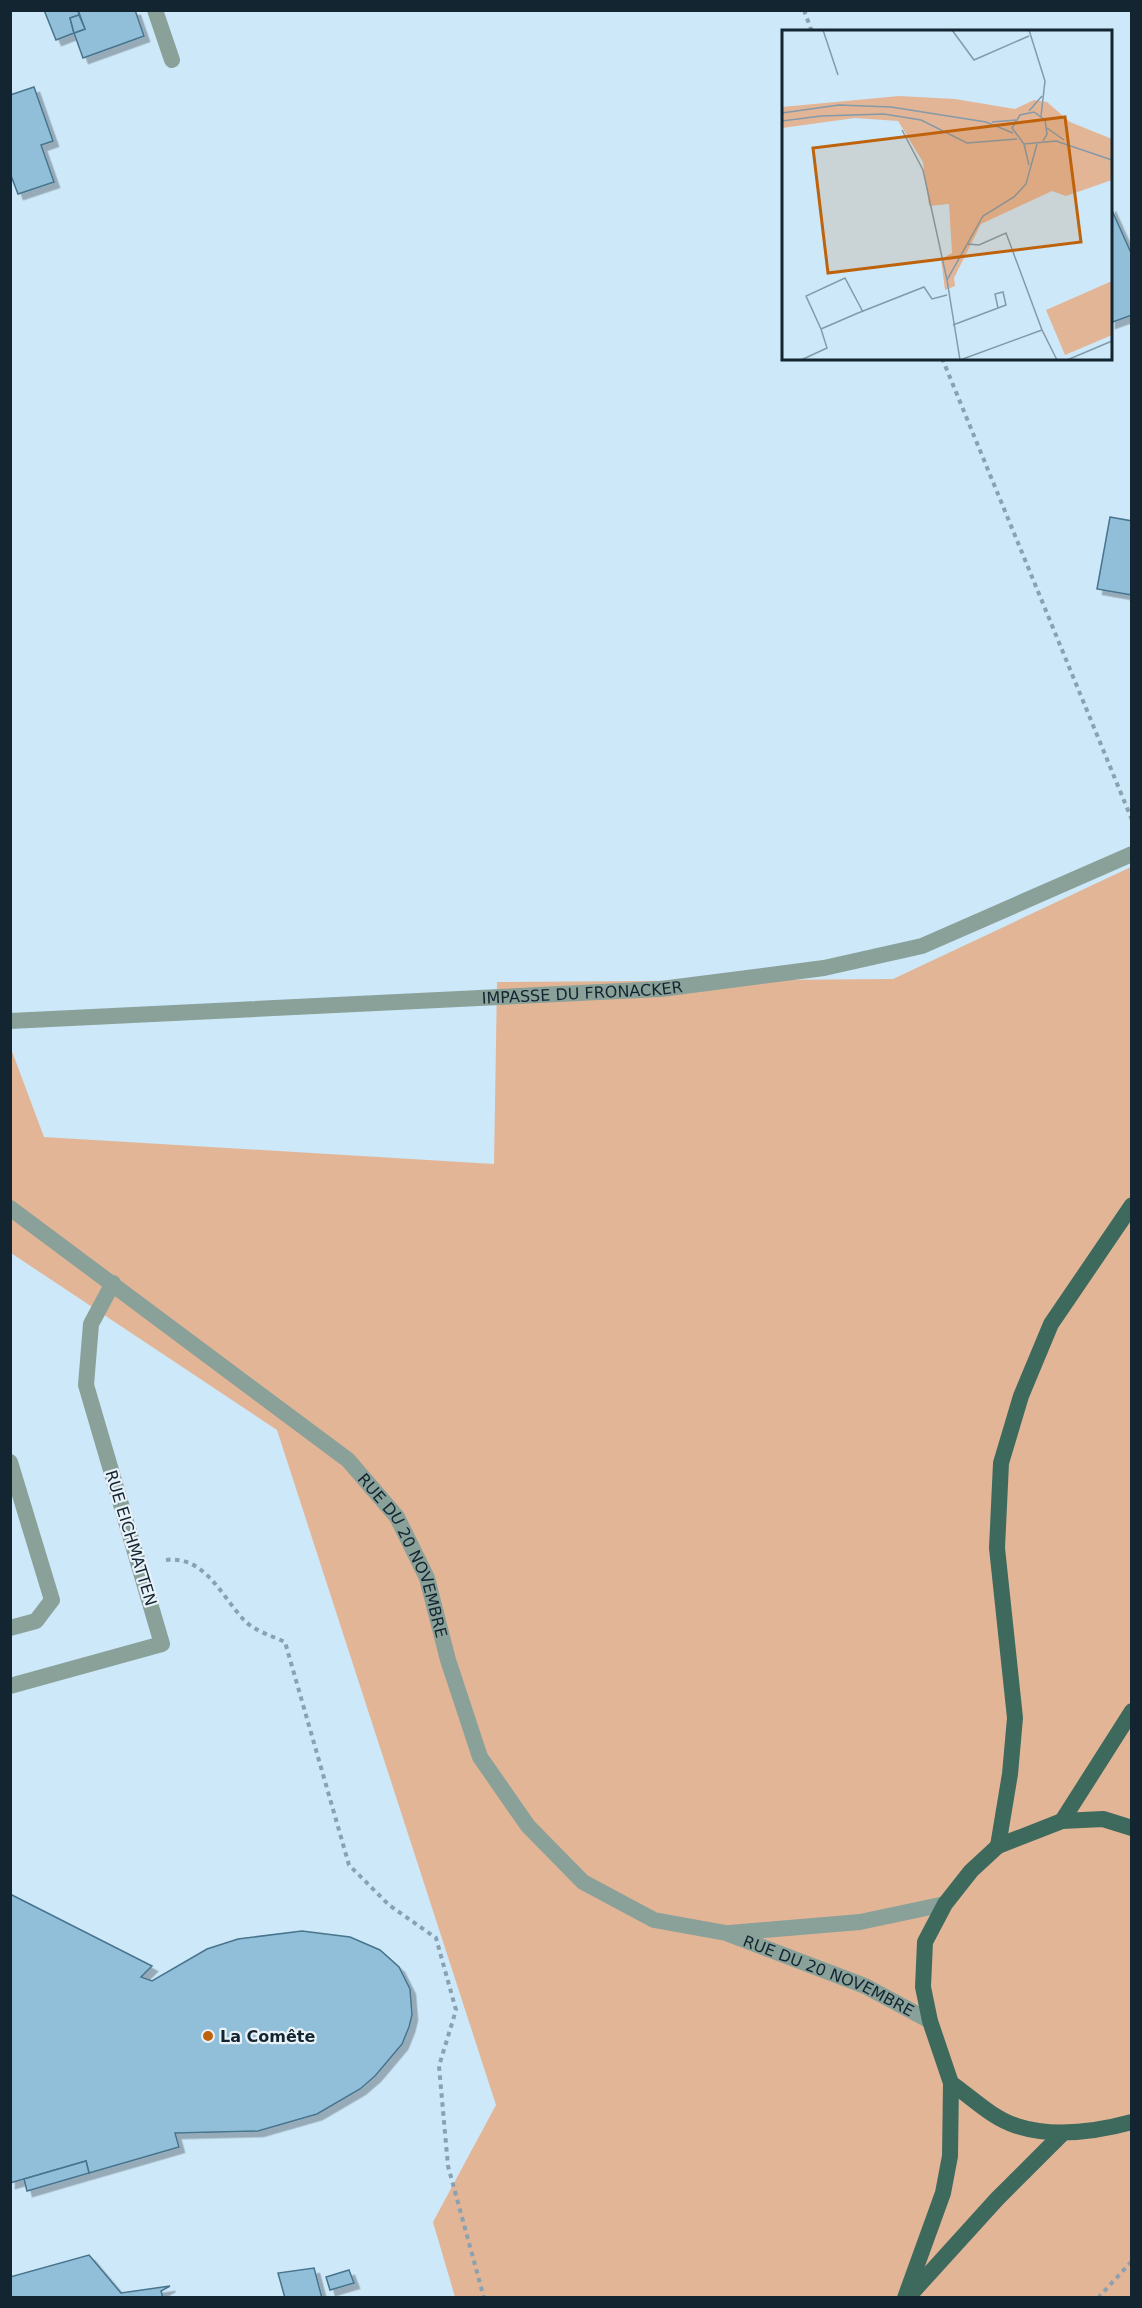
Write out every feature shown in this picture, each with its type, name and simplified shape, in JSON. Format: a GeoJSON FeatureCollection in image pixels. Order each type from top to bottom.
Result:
{"type":"FeatureCollection","features":[{"type":"Feature","properties":{"kind":"main road"},"geometry":{"type":"LineString","coordinates":[[998,1846],[1010,1774],[1015,1718],[996,1548],[1001,1463],[1021,1396],[1052,1324],[1131,1205]]}},
{"type":"Feature","properties":{"kind":"main road"},"geometry":{"type":"LineString","coordinates":[[1062,1821],[1131,1711]]}},
{"type":"Feature","properties":{"kind":"main road"},"geometry":{"type":"LineString","coordinates":[[907,2298],[944,2193],[950,2156],[951,2083],[930,2020],[923,1987],[925,1942],[945,1904],[971,1871],[998,1846],[1062,1821],[1103,1819],[1131,1828]]}},
{"type":"Feature","properties":{"kind":"main road"},"geometry":{"type":"LineString","coordinates":[[951,2083],[1016,2126],[1063,2133],[1103,2130],[1131,2122]]}},
{"type":"Feature","properties":{"kind":"main road"},"geometry":{"type":"LineString","coordinates":[[907,2298],[997,2199],[1063,2133]]}},
{"type":"Feature","properties":{"kind":"street"},"geometry":{"type":"LineString","coordinates":[[155,10],[172,60]]}},
{"type":"Feature","properties":{"kind":"street","name":"IMPASSE DU FRONACKER"},"geometry":{"type":"LineString","coordinates":[[10,1022],[661,989],[824,968],[921,946],[1131,854]]}},
{"type":"Feature","properties":{"kind":"street","name":"RUE DU 20 NOVEMBRE"},"geometry":{"type":"LineString","coordinates":[[10,1208],[113,1282],[348,1460],[397,1517],[427,1578],[448,1659],[480,1758],[528,1826],[583,1882],[654,1920],[726,1933],[865,1986],[930,2020]]}},
{"type":"Feature","properties":{"kind":"street","name":"RUE EICHMATTEN"},"geometry":{"type":"LineString","coordinates":[[10,1686],[162,1644],[86,1385],[91,1324],[113,1282]]}},
{"type":"Feature","properties":{"kind":"street"},"geometry":{"type":"LineString","coordinates":[[10,1462],[52,1600],[36,1621],[10,1628]]}},
{"type":"Feature","properties":{"kind":"street","name":"RUE DU 20 NOVEMBRE"},"geometry":{"type":"LineString","coordinates":[[726,1933],[860,1922],[945,1904]]}},
{"type":"Feature","properties":{"kind":"path"},"geometry":{"type":"LineString","coordinates":[[804,10],[811,30]]}},
{"type":"Feature","properties":{"kind":"path"},"geometry":{"type":"LineString","coordinates":[[943,360],[1131,820]]}},
{"type":"Feature","properties":{"kind":"path"},"geometry":{"type":"LineString","coordinates":[[139,1564],[177,1559],[212,1576],[245,1622],[285,1642],[349,1865],[389,1905],[436,1938],[456,2010],[438,2066],[448,2166],[484,2298]]}},
{"type":"Feature","properties":{"kind":"path"},"geometry":{"type":"LineString","coordinates":[[1098,2298],[1131,2261]]}},
{"type":"Feature","properties":{"kind":"shaded area"},"geometry":{"type":"Polygon","coordinates":[[[1131,867],[1131,2297],[455,2297],[433,2222],[496,2105],[277,1430],[11,1253],[10,1046],[44,1137],[494,1164],[497,982],[893,979],[1131,867]]]}},
{"type":"Feature","properties":{"kind":"building"},"geometry":{"type":"Polygon","coordinates":[[[44,10],[78,10],[79,15],[70,18],[74,33],[56,40],[44,10]]]}},
{"type":"Feature","properties":{"kind":"building"},"geometry":{"type":"Polygon","coordinates":[[[78,10],[135,10],[144,36],[83,58],[74,33],[85,29],[78,10]]]}},
{"type":"Feature","properties":{"kind":"building"},"geometry":{"type":"Polygon","coordinates":[[[79,15],[85,29],[74,33],[70,18],[79,15]]]}},
{"type":"Feature","properties":{"kind":"building"},"geometry":{"type":"Polygon","coordinates":[[[34,87],[53,141],[41,145],[54,182],[18,194],[10,173],[10,95],[34,87]]]}},
{"type":"Feature","properties":{"kind":"building"},"geometry":{"type":"Polygon","coordinates":[[[1112,210],[1132,255],[1132,315],[1112,322],[1112,210]]]}},
{"type":"Feature","properties":{"kind":"building"},"geometry":{"type":"Polygon","coordinates":[[[1110,517],[1132,521],[1132,595],[1097,589],[1110,517]]]}},
{"type":"Feature","properties":{"kind":"building","name":"La Comête"},"geometry":{"type":"Polygon","coordinates":[[[10,1894],[152,1966],[141,1977],[152,1981],[207,1949],[238,1939],[302,1931],[350,1937],[380,1950],[399,1967],[410,1989],[412,2015],[409,2027],[402,2044],[375,2076],[360,2089],[317,2114],[258,2131],[175,2133],[179,2147],[89,2173],[86,2161],[10,2183],[10,1894]]]}},
{"type":"Feature","properties":{"kind":"building"},"geometry":{"type":"Polygon","coordinates":[[[86,2161],[89,2173],[27,2191],[24,2179],[86,2161]]]}},
{"type":"Feature","properties":{"kind":"building"},"geometry":{"type":"Polygon","coordinates":[[[89,2255],[121,2293],[170,2286],[161,2291],[163,2298],[10,2298],[10,2277],[89,2255]]]}},
{"type":"Feature","properties":{"kind":"building"},"geometry":{"type":"Polygon","coordinates":[[[314,2268],[322,2298],[285,2298],[278,2273],[314,2268]]]}},
{"type":"Feature","properties":{"kind":"building"},"geometry":{"type":"Polygon","coordinates":[[[349,2270],[354,2283],[330,2290],[326,2277],[349,2270]]]}},
{"type":"Feature","properties":{"kind":"place","name":"La Comête"},"geometry":{"type":"Point","coordinates":[208,2036]}}]}
